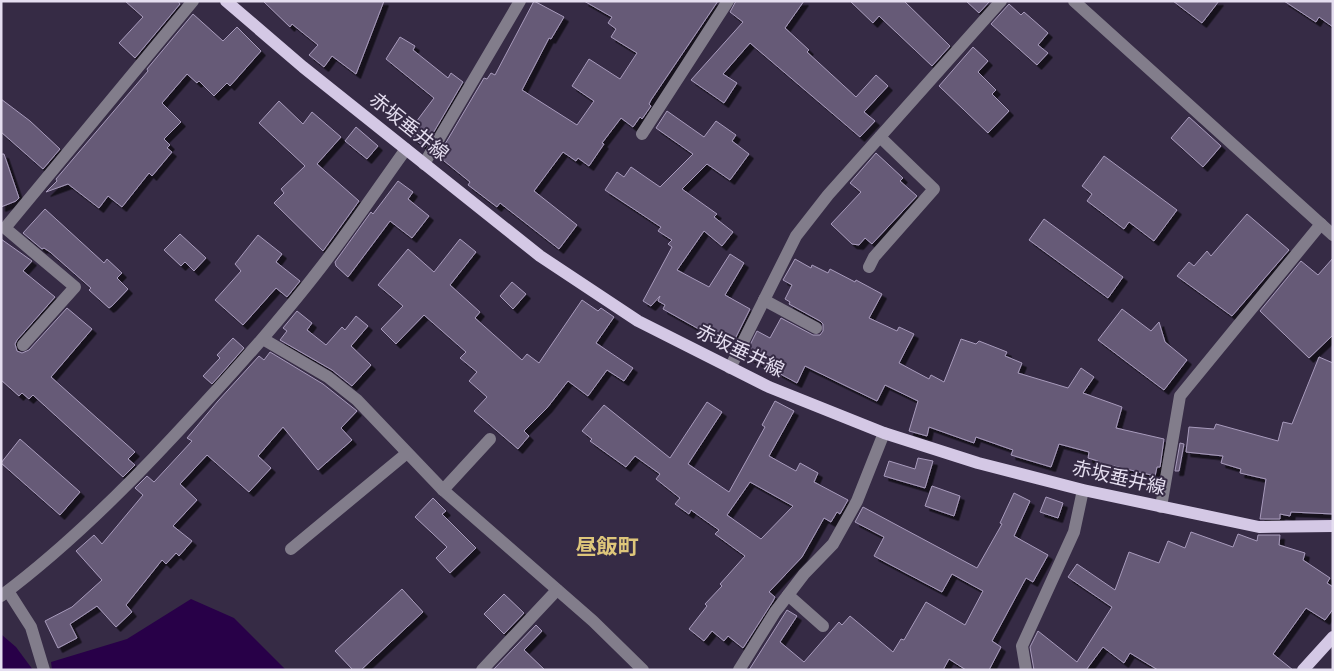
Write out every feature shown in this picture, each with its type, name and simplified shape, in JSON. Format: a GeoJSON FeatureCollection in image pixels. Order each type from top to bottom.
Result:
{"type":"FeatureCollection","features":[{"type":"Feature","properties":{"kind":"main road","name":"赤坂垂井線"},"geometry":{"type":"LineString","coordinates":[[226,1],[424,164],[548,261],[638,321],[769,387],[884,433],[978,463],[1083,490],[1259,527],[1333,526]]}},
{"type":"Feature","properties":{"kind":"main road"},"geometry":{"type":"LineString","coordinates":[[1303,670],[1333,637]]}},
{"type":"Feature","properties":{"kind":"street"},"geometry":{"type":"LineString","coordinates":[[23,345],[75,288],[3,231],[193,1]]}},
{"type":"Feature","properties":{"kind":"street"},"geometry":{"type":"LineString","coordinates":[[424,164],[520,1]]}},
{"type":"Feature","properties":{"kind":"street"},"geometry":{"type":"LineString","coordinates":[[642,134],[728,1]]}},
{"type":"Feature","properties":{"kind":"street"},"geometry":{"type":"LineString","coordinates":[[730,368],[796,236],[828,196],[1001,1]]}},
{"type":"Feature","properties":{"kind":"street"},"geometry":{"type":"LineString","coordinates":[[1074,1],[1333,235]]}},
{"type":"Feature","properties":{"kind":"street"},"geometry":{"type":"LineString","coordinates":[[869,267],[874,257],[934,189],[880,137]]}},
{"type":"Feature","properties":{"kind":"street"},"geometry":{"type":"LineString","coordinates":[[44,670],[31,627],[5,594],[38,568],[114,500],[263,338],[323,265],[406,149]]}},
{"type":"Feature","properties":{"kind":"street"},"geometry":{"type":"LineString","coordinates":[[1161,507],[1180,396],[1321,224]]}},
{"type":"Feature","properties":{"kind":"street"},"geometry":{"type":"LineString","coordinates":[[764,300],[816,328]]}},
{"type":"Feature","properties":{"kind":"street"},"geometry":{"type":"LineString","coordinates":[[263,338],[328,378],[357,400],[443,490],[557,590],[644,670]]}},
{"type":"Feature","properties":{"kind":"street"},"geometry":{"type":"LineString","coordinates":[[739,670],[788,595],[804,574],[833,544],[857,501],[884,433]]}},
{"type":"Feature","properties":{"kind":"street"},"geometry":{"type":"LineString","coordinates":[[443,490],[490,439]]}},
{"type":"Feature","properties":{"kind":"street"},"geometry":{"type":"LineString","coordinates":[[291,549],[407,453]]}},
{"type":"Feature","properties":{"kind":"street"},"geometry":{"type":"LineString","coordinates":[[1026,670],[1022,646],[1074,532],[1083,490]]}},
{"type":"Feature","properties":{"kind":"street"},"geometry":{"type":"LineString","coordinates":[[482,670],[557,590]]}},
{"type":"Feature","properties":{"kind":"street"},"geometry":{"type":"LineString","coordinates":[[788,595],[823,626]]}},
{"type":"Feature","properties":{"kind":"shaded area"},"geometry":{"type":"Polygon","coordinates":[[[191,599],[234,618],[286,670],[52,670],[51,662],[127,639],[191,599]]]}},
{"type":"Feature","properties":{"kind":"shaded area"},"geometry":{"type":"Polygon","coordinates":[[[2,635],[16,647],[33,670],[1,670],[2,635]]]}},
{"type":"Feature","properties":{"kind":"building"},"geometry":{"type":"Polygon","coordinates":[[[125,1],[178,1],[180,4],[135,58],[119,43],[143,17],[125,1]]]}},
{"type":"Feature","properties":{"kind":"building"},"geometry":{"type":"Polygon","coordinates":[[[263,1],[384,1],[356,74],[332,56],[324,67],[309,55],[318,45],[292,24],[290,27],[263,1]]]}},
{"type":"Feature","properties":{"kind":"building"},"geometry":{"type":"Polygon","coordinates":[[[534,1],[564,17],[551,39],[549,38],[522,90],[577,125],[594,101],[572,86],[589,59],[620,79],[637,53],[611,37],[616,29],[608,23],[612,17],[584,1],[718,1],[651,100],[649,104],[651,106],[642,119],[640,117],[633,127],[621,118],[602,143],[604,144],[589,166],[578,158],[576,161],[563,152],[534,191],[577,225],[559,249],[500,203],[497,207],[468,185],[470,182],[438,156],[484,78],[487,79],[491,73],[495,75],[534,1]]]}},
{"type":"Feature","properties":{"kind":"building"},"geometry":{"type":"Polygon","coordinates":[[[736,1],[804,1],[785,28],[809,50],[807,52],[856,97],[876,75],[888,86],[864,112],[875,121],[860,137],[750,43],[723,74],[737,83],[724,103],[691,80],[743,22],[730,12],[736,1]]]}},
{"type":"Feature","properties":{"kind":"building"},"geometry":{"type":"Polygon","coordinates":[[[850,1],[904,1],[950,46],[932,66],[879,16],[873,23],[850,1]]]}},
{"type":"Feature","properties":{"kind":"building"},"geometry":{"type":"Polygon","coordinates":[[[966,1],[990,1],[979,13],[966,1]]]}},
{"type":"Feature","properties":{"kind":"building"},"geometry":{"type":"Polygon","coordinates":[[[1173,1],[1219,1],[1202,23],[1173,1]]]}},
{"type":"Feature","properties":{"kind":"building"},"geometry":{"type":"Polygon","coordinates":[[[1284,1],[1333,1],[1333,27],[1319,17],[1316,22],[1284,1]]]}},
{"type":"Feature","properties":{"kind":"building"},"geometry":{"type":"Polygon","coordinates":[[[1009,4],[1021,15],[1024,12],[1048,33],[1038,45],[1048,53],[1037,65],[991,24],[1009,4]]]}},
{"type":"Feature","properties":{"kind":"building"},"geometry":{"type":"Polygon","coordinates":[[[193,14],[223,41],[237,27],[261,51],[230,86],[227,83],[214,96],[199,81],[197,83],[187,74],[162,103],[181,122],[164,139],[170,145],[167,148],[172,152],[152,176],[149,173],[122,207],[108,196],[99,208],[68,184],[46,192],[148,71],[147,69],[193,14]]]}},
{"type":"Feature","properties":{"kind":"building"},"geometry":{"type":"Polygon","coordinates":[[[400,37],[415,46],[413,50],[448,78],[451,73],[463,82],[425,147],[407,134],[434,98],[386,59],[400,37]]]}},
{"type":"Feature","properties":{"kind":"building"},"geometry":{"type":"Polygon","coordinates":[[[973,47],[988,61],[978,72],[996,90],[992,94],[1009,111],[988,133],[939,86],[973,47]]]}},
{"type":"Feature","properties":{"kind":"building"},"geometry":{"type":"Polygon","coordinates":[[[1,99],[30,121],[60,149],[43,169],[1,132],[1,99]]]}},
{"type":"Feature","properties":{"kind":"building"},"geometry":{"type":"Polygon","coordinates":[[[279,101],[303,124],[312,112],[341,137],[317,164],[359,201],[323,251],[274,203],[284,193],[281,189],[305,166],[259,123],[279,101]]]}},
{"type":"Feature","properties":{"kind":"building"},"geometry":{"type":"Polygon","coordinates":[[[667,111],[704,137],[716,121],[736,135],[732,141],[749,154],[730,180],[707,164],[682,189],[717,214],[714,217],[733,232],[722,246],[704,231],[677,270],[709,287],[730,254],[744,263],[725,295],[750,309],[731,347],[663,309],[665,305],[658,301],[660,296],[651,306],[643,301],[672,247],[668,244],[672,240],[658,231],[661,227],[605,190],[617,172],[624,177],[631,167],[660,187],[693,154],[656,128],[667,111]]]}},
{"type":"Feature","properties":{"kind":"building"},"geometry":{"type":"Polygon","coordinates":[[[1189,117],[1221,146],[1203,167],[1171,138],[1189,117]]]}},
{"type":"Feature","properties":{"kind":"building"},"geometry":{"type":"Polygon","coordinates":[[[356,127],[378,146],[367,159],[345,141],[356,127]]]}},
{"type":"Feature","properties":{"kind":"building"},"geometry":{"type":"Polygon","coordinates":[[[876,153],[903,178],[900,181],[917,196],[872,244],[865,238],[859,245],[852,244],[831,224],[861,192],[850,183],[876,153]]]}},
{"type":"Feature","properties":{"kind":"building"},"geometry":{"type":"Polygon","coordinates":[[[1,154],[4,154],[19,198],[1,207],[1,154]]]}},
{"type":"Feature","properties":{"kind":"building"},"geometry":{"type":"Polygon","coordinates":[[[1104,156],[1177,210],[1154,241],[1129,222],[1124,229],[1087,201],[1092,194],[1082,186],[1104,156]]]}},
{"type":"Feature","properties":{"kind":"building"},"geometry":{"type":"Polygon","coordinates":[[[398,181],[413,192],[408,199],[429,216],[412,238],[390,221],[348,277],[336,266],[335,262],[371,212],[373,214],[398,181]]]}},
{"type":"Feature","properties":{"kind":"building"},"geometry":{"type":"Polygon","coordinates":[[[45,209],[104,263],[107,259],[122,273],[117,278],[128,289],[112,306],[109,308],[89,290],[91,288],[50,252],[44,248],[42,249],[23,233],[45,209]]]}},
{"type":"Feature","properties":{"kind":"building"},"geometry":{"type":"Polygon","coordinates":[[[1247,214],[1289,250],[1232,316],[1177,276],[1189,262],[1194,266],[1207,251],[1211,256],[1247,214]]]}},
{"type":"Feature","properties":{"kind":"building"},"geometry":{"type":"Polygon","coordinates":[[[1044,219],[1123,277],[1108,298],[1029,240],[1044,219]]]}},
{"type":"Feature","properties":{"kind":"building"},"geometry":{"type":"Polygon","coordinates":[[[180,234],[206,258],[194,271],[185,262],[181,266],[164,250],[180,234]]]}},
{"type":"Feature","properties":{"kind":"building"},"geometry":{"type":"Polygon","coordinates":[[[258,235],[282,254],[276,262],[300,281],[287,297],[276,288],[243,325],[215,300],[241,271],[235,264],[258,235]]]}},
{"type":"Feature","properties":{"kind":"building"},"geometry":{"type":"Polygon","coordinates":[[[1,239],[32,261],[23,271],[55,297],[17,340],[15,344],[17,351],[22,353],[29,350],[67,308],[92,329],[51,377],[135,452],[128,459],[135,465],[123,477],[33,395],[29,399],[22,393],[19,396],[1,380],[1,239]]]}},
{"type":"Feature","properties":{"kind":"building"},"geometry":{"type":"Polygon","coordinates":[[[460,239],[476,252],[450,285],[480,312],[475,318],[522,360],[527,354],[539,363],[582,300],[598,311],[601,308],[614,317],[596,343],[633,368],[624,381],[607,370],[588,396],[568,381],[547,408],[524,431],[529,436],[518,449],[474,411],[487,397],[469,381],[477,372],[460,358],[466,352],[424,315],[396,344],[381,329],[403,306],[378,285],[408,249],[434,272],[460,239]]]}},
{"type":"Feature","properties":{"kind":"building"},"geometry":{"type":"Polygon","coordinates":[[[1333,258],[1333,335],[1309,358],[1260,311],[1301,261],[1318,275],[1333,258]]]}},
{"type":"Feature","properties":{"kind":"building"},"geometry":{"type":"Polygon","coordinates":[[[795,259],[811,268],[812,265],[828,273],[830,269],[882,294],[869,318],[897,331],[899,327],[914,334],[899,363],[929,379],[931,375],[944,382],[961,339],[976,344],[979,341],[1007,352],[1005,356],[1022,363],[1018,373],[1068,388],[1081,368],[1094,377],[1083,393],[1122,407],[1116,428],[1164,439],[1160,467],[1157,467],[1155,476],[1114,466],[1113,469],[1097,465],[1098,461],[1088,458],[1089,452],[1059,444],[1051,467],[1011,455],[1013,450],[976,437],[974,443],[929,427],[927,436],[909,431],[918,401],[885,385],[877,401],[805,366],[797,383],[745,355],[757,331],[770,338],[781,318],[813,335],[820,335],[823,331],[823,324],[820,321],[789,304],[790,302],[785,299],[792,285],[783,280],[795,259]]]}},
{"type":"Feature","properties":{"kind":"building"},"geometry":{"type":"Polygon","coordinates":[[[512,282],[526,294],[513,309],[500,296],[512,282]]]}},
{"type":"Feature","properties":{"kind":"building"},"geometry":{"type":"Polygon","coordinates":[[[1122,309],[1151,331],[1159,322],[1165,342],[1187,360],[1164,390],[1098,340],[1122,309]]]}},
{"type":"Feature","properties":{"kind":"building"},"geometry":{"type":"Polygon","coordinates":[[[297,311],[312,323],[307,330],[326,345],[342,327],[345,330],[356,316],[368,326],[351,346],[371,365],[352,386],[332,370],[280,340],[287,331],[283,328],[297,311]]]}},
{"type":"Feature","properties":{"kind":"building"},"geometry":{"type":"Polygon","coordinates":[[[233,338],[244,348],[212,384],[203,376],[220,358],[217,355],[233,338]]]}},
{"type":"Feature","properties":{"kind":"building"},"geometry":{"type":"Polygon","coordinates":[[[270,352],[323,384],[357,411],[341,428],[352,440],[318,470],[283,427],[258,456],[271,468],[249,492],[207,455],[180,484],[197,500],[173,526],[192,541],[179,556],[176,553],[166,564],[162,560],[126,605],[132,612],[116,627],[97,606],[70,624],[77,638],[58,648],[45,621],[72,607],[102,580],[76,551],[94,535],[102,544],[143,495],[135,488],[147,476],[154,482],[192,441],[187,438],[218,401],[259,356],[264,360],[270,352]]]}},
{"type":"Feature","properties":{"kind":"building"},"geometry":{"type":"Polygon","coordinates":[[[1319,357],[1333,363],[1333,514],[1291,512],[1290,516],[1280,514],[1280,519],[1260,519],[1266,479],[1240,473],[1241,469],[1221,463],[1223,456],[1186,452],[1189,427],[1214,429],[1216,424],[1278,441],[1283,422],[1292,424],[1319,357]]]}},
{"type":"Feature","properties":{"kind":"building"},"geometry":{"type":"Polygon","coordinates":[[[775,401],[794,411],[769,456],[796,471],[800,463],[818,473],[814,482],[848,500],[840,514],[837,512],[831,522],[824,518],[802,557],[769,592],[775,597],[743,648],[728,636],[724,641],[712,631],[704,641],[689,629],[707,606],[705,604],[722,586],[720,584],[745,556],[715,534],[719,530],[691,510],[689,514],[675,504],[680,498],[656,479],[660,474],[635,456],[626,467],[590,441],[592,439],[582,431],[604,405],[670,458],[707,402],[722,412],[688,464],[729,492],[765,427],[762,425],[775,401]],[[750,482],[727,515],[761,539],[793,506],[750,482]]]}},
{"type":"Feature","properties":{"kind":"building"},"geometry":{"type":"Polygon","coordinates":[[[20,439],[80,492],[60,515],[1,463],[20,439]]]}},
{"type":"Feature","properties":{"kind":"building"},"geometry":{"type":"Polygon","coordinates":[[[1180,443],[1184,444],[1179,471],[1175,471],[1180,443]]]}},
{"type":"Feature","properties":{"kind":"building"},"geometry":{"type":"Polygon","coordinates":[[[918,458],[933,461],[925,488],[884,476],[889,461],[915,469],[918,458]]]}},
{"type":"Feature","properties":{"kind":"building"},"geometry":{"type":"Polygon","coordinates":[[[932,486],[960,496],[954,516],[925,506],[932,486]]]}},
{"type":"Feature","properties":{"kind":"building"},"geometry":{"type":"Polygon","coordinates":[[[1014,493],[1030,501],[1014,536],[1048,555],[1033,582],[1026,578],[992,641],[1001,647],[989,670],[966,670],[949,659],[943,670],[749,670],[787,610],[797,616],[780,642],[804,662],[839,622],[842,625],[850,616],[893,652],[901,639],[904,640],[926,602],[965,625],[983,591],[952,574],[942,592],[874,556],[884,537],[855,522],[863,507],[977,568],[1002,524],[1000,523],[1014,493]]]}},
{"type":"Feature","properties":{"kind":"building"},"geometry":{"type":"Polygon","coordinates":[[[1046,497],[1063,503],[1058,518],[1040,512],[1046,497]]]}},
{"type":"Feature","properties":{"kind":"building"},"geometry":{"type":"Polygon","coordinates":[[[433,498],[446,511],[442,514],[476,548],[450,573],[436,558],[447,547],[415,517],[433,498]]]}},
{"type":"Feature","properties":{"kind":"building"},"geometry":{"type":"Polygon","coordinates":[[[1191,532],[1233,547],[1238,534],[1257,541],[1258,535],[1280,535],[1279,545],[1305,553],[1303,560],[1330,578],[1327,583],[1333,587],[1333,609],[1325,620],[1306,608],[1273,654],[1293,670],[1158,670],[1130,653],[1124,663],[1103,647],[1086,670],[1034,670],[1030,647],[1038,631],[1077,662],[1112,607],[1068,577],[1077,564],[1115,590],[1129,552],[1159,563],[1168,541],[1185,548],[1191,532]]]}},
{"type":"Feature","properties":{"kind":"building"},"geometry":{"type":"Polygon","coordinates":[[[402,589],[423,612],[361,670],[353,670],[335,651],[402,589]]]}},
{"type":"Feature","properties":{"kind":"building"},"geometry":{"type":"Polygon","coordinates":[[[504,594],[524,613],[504,634],[484,614],[504,594]]]}},
{"type":"Feature","properties":{"kind":"building"},"geometry":{"type":"Polygon","coordinates":[[[536,625],[542,631],[524,650],[545,670],[493,670],[536,625]]]}},
{"type":"Feature","properties":{"kind":"district","name":"昼飯町"},"geometry":{"type":"Point","coordinates":[607,547]}}]}
